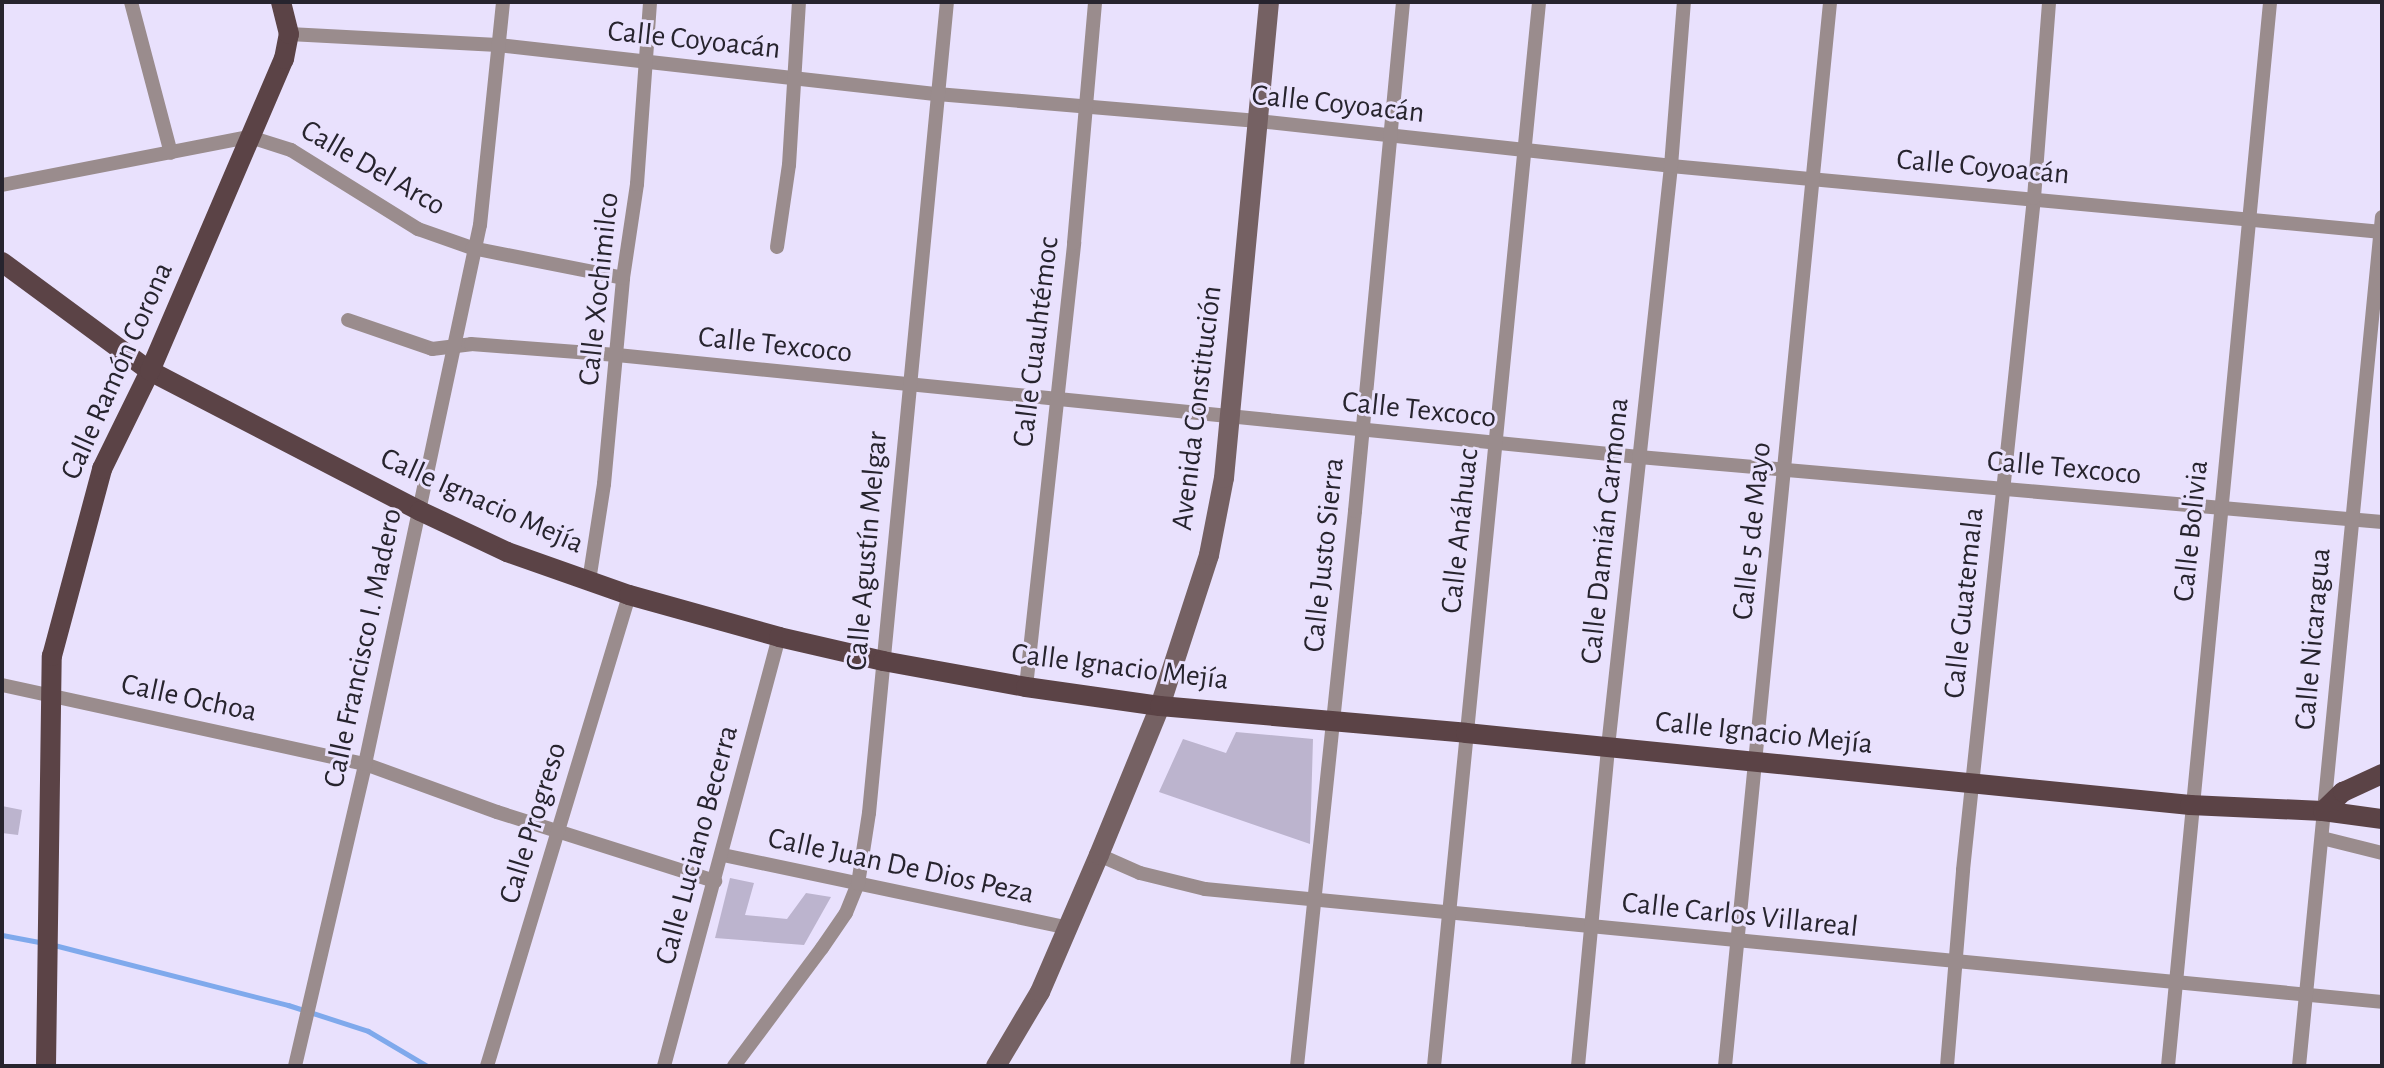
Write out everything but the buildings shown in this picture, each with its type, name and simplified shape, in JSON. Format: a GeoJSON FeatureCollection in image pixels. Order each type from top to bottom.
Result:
{"type":"FeatureCollection","features":[{"type":"Feature","properties":{"kind":"main road","name":"Calle Ramón Corona"},"geometry":{"type":"LineString","coordinates":[[46,1066],[49,695],[52,656],[102,469],[150,371],[284,59],[289,34],[281,2]]}},
{"type":"Feature","properties":{"kind":"main road","name":"Calle Ignacio Mejía"},"geometry":{"type":"LineString","coordinates":[[2,262],[150,371],[420,511],[507,552],[589,581],[779,637],[883,661],[1026,687],[1160,706],[1333,720],[2190,805],[2323,811],[2382,819]]}},
{"type":"Feature","properties":{"kind":"main road"},"geometry":{"type":"LineString","coordinates":[[2323,811],[2343,792],[2382,774]]}},
{"type":"Feature","properties":{"kind":"street"},"geometry":{"type":"LineString","coordinates":[[131,2],[171,153]]}},
{"type":"Feature","properties":{"kind":"street","name":"Calle Francisco I. Madero"},"geometry":{"type":"LineString","coordinates":[[295,1066],[365,764],[420,511],[472,248],[480,225],[503,2]]}},
{"type":"Feature","properties":{"kind":"street","name":"Calle Xochimilco"},"geometry":{"type":"LineString","coordinates":[[589,581],[602,498],[623,278],[637,184],[650,2]]}},
{"type":"Feature","properties":{"kind":"street"},"geometry":{"type":"LineString","coordinates":[[777,247],[789,165],[799,2]]}},
{"type":"Feature","properties":{"kind":"street","name":"Calle Agustín Melgar"},"geometry":{"type":"LineString","coordinates":[[734,1066],[846,913],[858,884],[883,661],[947,2]]}},
{"type":"Feature","properties":{"kind":"street","name":"Calle Cuauhtémoc"},"geometry":{"type":"LineString","coordinates":[[1026,687],[1087,107],[1095,2]]}},
{"type":"Feature","properties":{"kind":"street","name":"Avenida Constitución"},"geometry":{"type":"LineString","coordinates":[[996,1066],[1040,992],[1099,855],[1160,706],[1209,555],[1224,478],[1269,2]]}},
{"type":"Feature","properties":{"kind":"street","name":"Calle Justo Sierra"},"geometry":{"type":"LineString","coordinates":[[1297,1066],[1363,431],[1403,2]]}},
{"type":"Feature","properties":{"kind":"street","name":"Calle Anáhuac"},"geometry":{"type":"LineString","coordinates":[[1434,1066],[1539,2]]}},
{"type":"Feature","properties":{"kind":"street","name":"Calle Damián Carmona"},"geometry":{"type":"LineString","coordinates":[[1578,1066],[1608,747],[1671,166],[1684,2]]}},
{"type":"Feature","properties":{"kind":"street","name":"Calle 5 de Mayo"},"geometry":{"type":"LineString","coordinates":[[1725,1066],[1830,2]]}},
{"type":"Feature","properties":{"kind":"street","name":"Calle Guatemala"},"geometry":{"type":"LineString","coordinates":[[1947,1066],[1972,784],[2034,198],[2049,2]]}},
{"type":"Feature","properties":{"kind":"street","name":"Calle Bolivia"},"geometry":{"type":"LineString","coordinates":[[2168,1066],[2190,805],[2270,2]]}},
{"type":"Feature","properties":{"kind":"street","name":"Calle Coyoacán"},"geometry":{"type":"LineString","coordinates":[[289,34],[498,45],[937,94],[1258,121],[1671,166],[2249,220],[2381,227]]}},
{"type":"Feature","properties":{"kind":"street","name":"Calle Del Arco"},"geometry":{"type":"LineString","coordinates":[[2,185],[250,137],[291,150],[418,229],[472,248],[623,278]]}},
{"type":"Feature","properties":{"kind":"street","name":"Calle Nicaragua"},"geometry":{"type":"LineString","coordinates":[[2299,1066],[2350,519],[2381,227]]}},
{"type":"Feature","properties":{"kind":"street","name":"Calle Texcoco"},"geometry":{"type":"LineString","coordinates":[[348,320],[432,349],[471,344],[617,355],[1496,444],[2382,522]]}},
{"type":"Feature","properties":{"kind":"street","name":"Calle Progreso"},"geometry":{"type":"LineString","coordinates":[[487,1066],[629,595]]}},
{"type":"Feature","properties":{"kind":"street","name":"Calle Luciano Becerra"},"geometry":{"type":"LineString","coordinates":[[664,1066],[779,637]]}},
{"type":"Feature","properties":{"kind":"street","name":"Calle Ochoa"},"geometry":{"type":"LineString","coordinates":[[2,685],[365,764]]}},
{"type":"Feature","properties":{"kind":"street"},"geometry":{"type":"LineString","coordinates":[[365,764],[715,881]]}},
{"type":"Feature","properties":{"kind":"street"},"geometry":{"type":"LineString","coordinates":[[2322,838],[2382,853]]}},
{"type":"Feature","properties":{"kind":"street","name":"Calle Juan De Dios Peza"},"geometry":{"type":"LineString","coordinates":[[723,855],[1068,928]]}},
{"type":"Feature","properties":{"kind":"street","name":"Calle Carlos Villareal"},"geometry":{"type":"LineString","coordinates":[[1099,855],[1171,883],[1314,900],[2382,1002]]}},
{"type":"Feature","properties":{"kind":"waterway"},"geometry":{"type":"LineString","coordinates":[[2,935],[44,943]]}},
{"type":"Feature","properties":{"kind":"waterway"},"geometry":{"type":"LineString","coordinates":[[54,945],[288,1005],[368,1031],[427,1066]]}}]}
